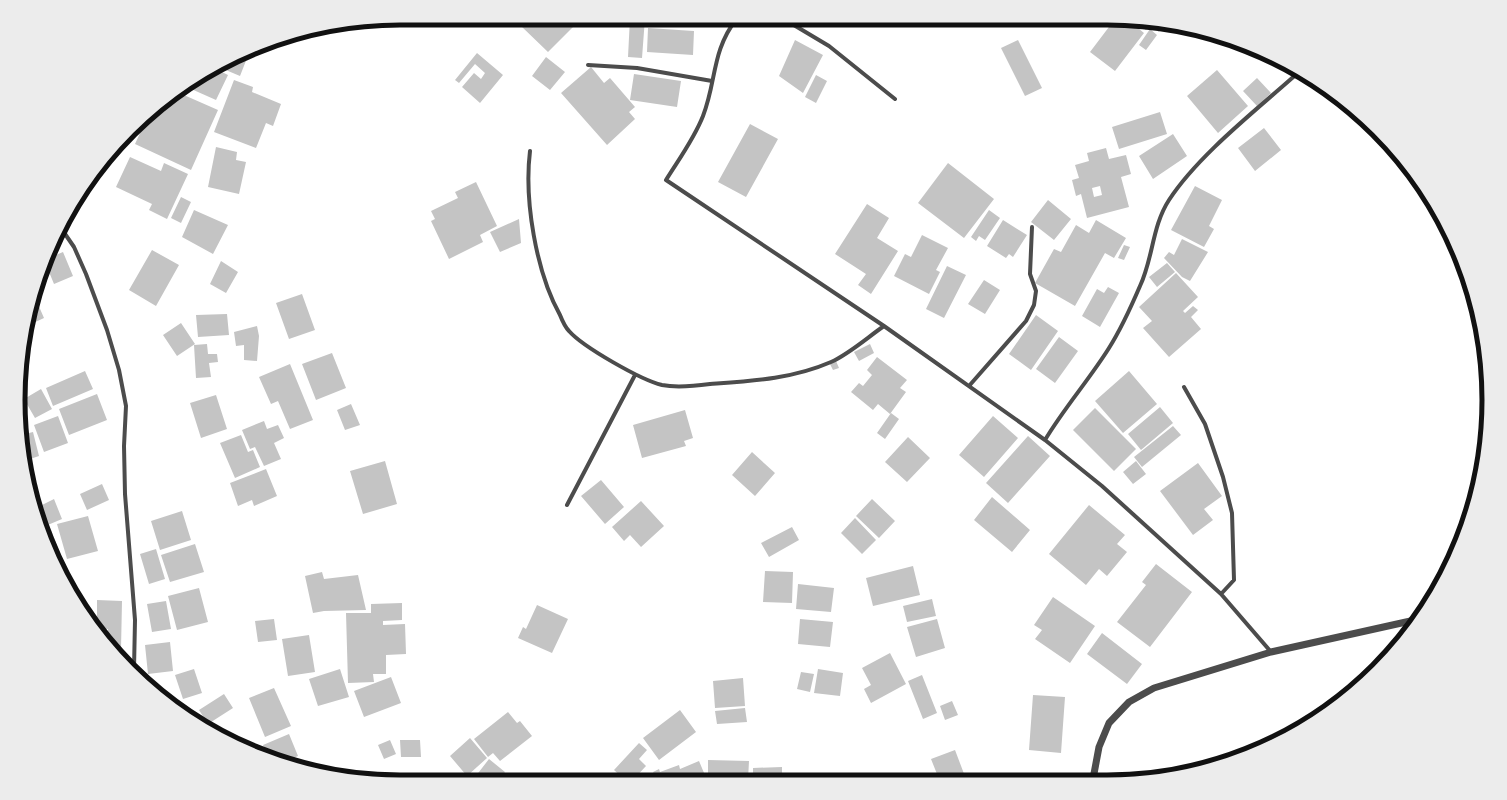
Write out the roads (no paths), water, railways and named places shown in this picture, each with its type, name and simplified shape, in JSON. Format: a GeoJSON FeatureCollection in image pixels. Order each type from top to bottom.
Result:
{"type":"FeatureCollection","features":[{"type":"Feature","properties":{"kind":"street"},"geometry":{"type":"LineString","coordinates":[[732,25],[719,50],[703,115],[697,130],[666,180],[884,326],[1045,440],[1102,486],[1221,594],[1271,652]]}},
{"type":"Feature","properties":{"kind":"street"},"geometry":{"type":"LineString","coordinates":[[794,25],[829,46],[895,99]]}},
{"type":"Feature","properties":{"kind":"street"},"geometry":{"type":"LineString","coordinates":[[588,65],[638,68],[712,81]]}},
{"type":"Feature","properties":{"kind":"street"},"geometry":{"type":"LineString","coordinates":[[1045,440],[1060,415],[1109,348],[1141,285],[1157,225],[1168,201],[1184,180],[1212,150],[1295,76]]}},
{"type":"Feature","properties":{"kind":"street"},"geometry":{"type":"LineString","coordinates":[[530,151],[528,166],[535,236],[540,265],[552,302],[568,331],[588,347],[635,375],[662,385],[687,386],[758,381],[798,375],[833,361],[884,326]]}},
{"type":"Feature","properties":{"kind":"street"},"geometry":{"type":"LineString","coordinates":[[969,386],[1026,321],[1034,305],[1036,291],[1030,274],[1032,227]]}},
{"type":"Feature","properties":{"kind":"street"},"geometry":{"type":"LineString","coordinates":[[64,233],[74,247],[101,311],[119,370],[126,406],[124,494],[135,620],[134,664]]}},
{"type":"Feature","properties":{"kind":"street"},"geometry":{"type":"LineString","coordinates":[[567,505],[635,375]]}},
{"type":"Feature","properties":{"kind":"street"},"geometry":{"type":"LineString","coordinates":[[1184,387],[1206,424],[1224,477],[1232,513],[1234,580],[1221,594]]}},
{"type":"Feature","properties":{"kind":"street"},"geometry":{"type":"LineString","coordinates":[[1095,775],[1099,747],[1109,723],[1129,702],[1154,688],[1271,652],[1410,621]]}}]}
